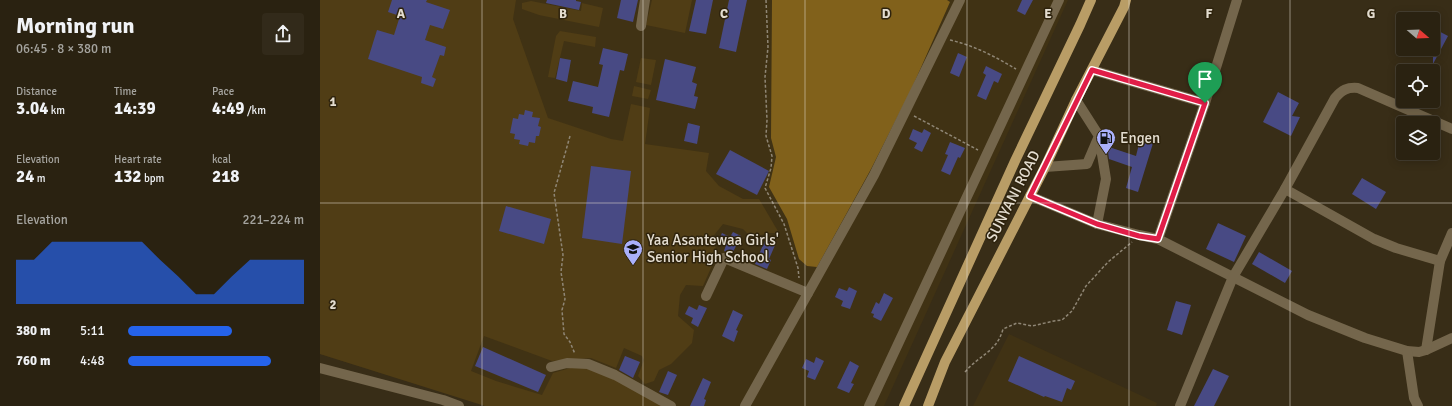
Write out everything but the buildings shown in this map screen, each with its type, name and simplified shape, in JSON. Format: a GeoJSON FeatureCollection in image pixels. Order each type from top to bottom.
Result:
{"type":"FeatureCollection","features":[{"type":"Feature","properties":{"kind":"main road","name":"SUNYANI ROAD"},"geometry":{"type":"LineString","coordinates":[[904,406],[1015,161],[1091,0]]}},
{"type":"Feature","properties":{"kind":"main road","name":"SUNYANI ROAD"},"geometry":{"type":"LineString","coordinates":[[928,406],[945,362],[1030,196],[1126,0]]}},
{"type":"Feature","properties":{"kind":"street"},"geometry":{"type":"LineString","coordinates":[[641,26],[645,0]]}},
{"type":"Feature","properties":{"kind":"street"},"geometry":{"type":"LineString","coordinates":[[745,406],[804,292],[874,175],[960,0]]}},
{"type":"Feature","properties":{"kind":"street"},"geometry":{"type":"LineString","coordinates":[[870,406],[1059,0]]}},
{"type":"Feature","properties":{"kind":"street"},"geometry":{"type":"LineString","coordinates":[[1158,239],[1205,103],[1237,0]]}},
{"type":"Feature","properties":{"kind":"street"},"geometry":{"type":"LineString","coordinates":[[1092,70],[1205,103]]}},
{"type":"Feature","properties":{"kind":"street"},"geometry":{"type":"LineString","coordinates":[[1182,406],[1233,277],[1335,98],[1341,91],[1348,87],[1366,91],[1452,129]]}},
{"type":"Feature","properties":{"kind":"street"},"geometry":{"type":"LineString","coordinates":[[1076,100],[1099,136],[1106,179],[1097,224]]}},
{"type":"Feature","properties":{"kind":"street"},"geometry":{"type":"LineString","coordinates":[[1044,167],[1087,164],[1099,136]]}},
{"type":"Feature","properties":{"kind":"street"},"geometry":{"type":"LineString","coordinates":[[1285,188],[1374,239],[1396,248],[1440,261]]}},
{"type":"Feature","properties":{"kind":"street"},"geometry":{"type":"LineString","coordinates":[[1030,196],[1097,224],[1139,236],[1158,239],[1308,315],[1365,338],[1408,351],[1419,352],[1452,338]]}},
{"type":"Feature","properties":{"kind":"street"},"geometry":{"type":"LineString","coordinates":[[1426,350],[1440,261],[1452,233]]}},
{"type":"Feature","properties":{"kind":"street"},"geometry":{"type":"LineString","coordinates":[[706,296],[724,258],[804,292]]}},
{"type":"Feature","properties":{"kind":"street"},"geometry":{"type":"LineString","coordinates":[[1408,351],[1414,398],[1418,406]]}},
{"type":"Feature","properties":{"kind":"street"},"geometry":{"type":"LineString","coordinates":[[551,367],[566,363],[588,364],[615,375],[671,406]]}},
{"type":"Feature","properties":{"kind":"street"},"geometry":{"type":"LineString","coordinates":[[320,368],[435,398],[459,406]]}},
{"type":"Feature","properties":{"kind":"path"},"geometry":{"type":"LineString","coordinates":[[766,0],[768,47],[765,77],[767,120],[766,136],[772,156],[771,168],[765,188],[784,224],[804,292]]}},
{"type":"Feature","properties":{"kind":"path"},"geometry":{"type":"LineString","coordinates":[[942,39],[962,43],[1003,61],[1024,74]]}},
{"type":"Feature","properties":{"kind":"path"},"geometry":{"type":"LineString","coordinates":[[906,111],[986,155]]}},
{"type":"Feature","properties":{"kind":"path"},"geometry":{"type":"LineString","coordinates":[[570,136],[554,193],[563,256],[561,272],[565,299],[562,310],[564,334],[570,342],[579,364]]}},
{"type":"Feature","properties":{"kind":"path"},"geometry":{"type":"LineString","coordinates":[[965,372],[970,366],[996,345],[1001,338],[1003,329],[1017,323],[1032,326],[1062,320],[1072,311],[1086,286],[1108,262],[1139,236]]}},
{"type":"Feature","properties":{"kind":"shaded area","name":"Yaa Asantewaa Girls' Senior High School"},"geometry":{"type":"Polygon","coordinates":[[[320,0],[1068,0],[884,406],[487,406],[320,354],[320,0]]]}},
{"type":"Feature","properties":{"kind":"shaded area"},"geometry":{"type":"Polygon","coordinates":[[[320,0],[516,0],[513,19],[548,118],[611,139],[623,141],[631,104],[650,108],[645,144],[709,153],[706,171],[719,186],[743,199],[759,199],[779,233],[767,233],[752,238],[743,229],[723,224],[711,239],[718,252],[703,286],[686,285],[680,295],[678,316],[694,330],[692,343],[671,364],[659,370],[654,381],[645,384],[638,376],[644,360],[642,356],[624,348],[616,368],[591,358],[552,361],[484,336],[471,371],[496,381],[542,395],[553,373],[577,366],[597,369],[665,406],[485,406],[320,354],[320,0]]]}},
{"type":"Feature","properties":{"kind":"shaded area"},"geometry":{"type":"Polygon","coordinates":[[[652,0],[692,0],[685,33],[646,25],[652,0]]]}},
{"type":"Feature","properties":{"kind":"shaded area"},"geometry":{"type":"Polygon","coordinates":[[[772,0],[947,0],[950,2],[911,90],[871,169],[817,267],[807,266],[799,259],[787,219],[769,187],[776,157],[771,138],[772,0]]]}},
{"type":"Feature","properties":{"kind":"shaded area"},"geometry":{"type":"Polygon","coordinates":[[[531,1],[581,11],[582,3],[603,8],[599,27],[539,15],[522,9],[522,3],[531,1]]]}},
{"type":"Feature","properties":{"kind":"shaded area"},"geometry":{"type":"Polygon","coordinates":[[[560,31],[596,37],[595,47],[564,41],[555,78],[548,77],[556,36],[560,31]]]}},
{"type":"Feature","properties":{"kind":"shaded area"},"geometry":{"type":"Polygon","coordinates":[[[641,58],[656,60],[651,85],[636,82],[641,58]]]}},
{"type":"Feature","properties":{"kind":"shaded area"},"geometry":{"type":"Polygon","coordinates":[[[634,86],[651,90],[648,99],[632,96],[634,86]]]}},
{"type":"Feature","properties":{"kind":"shaded area"},"geometry":{"type":"Polygon","coordinates":[[[1009,334],[1157,403],[1156,406],[973,406],[1009,334]]]}},
{"type":"Feature","properties":{"kind":"place","name":"Engen"},"geometry":{"type":"Point","coordinates":[1106,155]}},
{"type":"Feature","properties":{"kind":"place","name":"Yaa Asantewaa Girls' Senior High School"},"geometry":{"type":"Point","coordinates":[633,266]}},
{"type":"Feature","properties":{"kind":"route"},"geometry":{"type":"LineString","coordinates":[[1092,70],[1205,103],[1158,239],[1139,236],[1097,224],[1030,196],[1092,70]]}}]}
